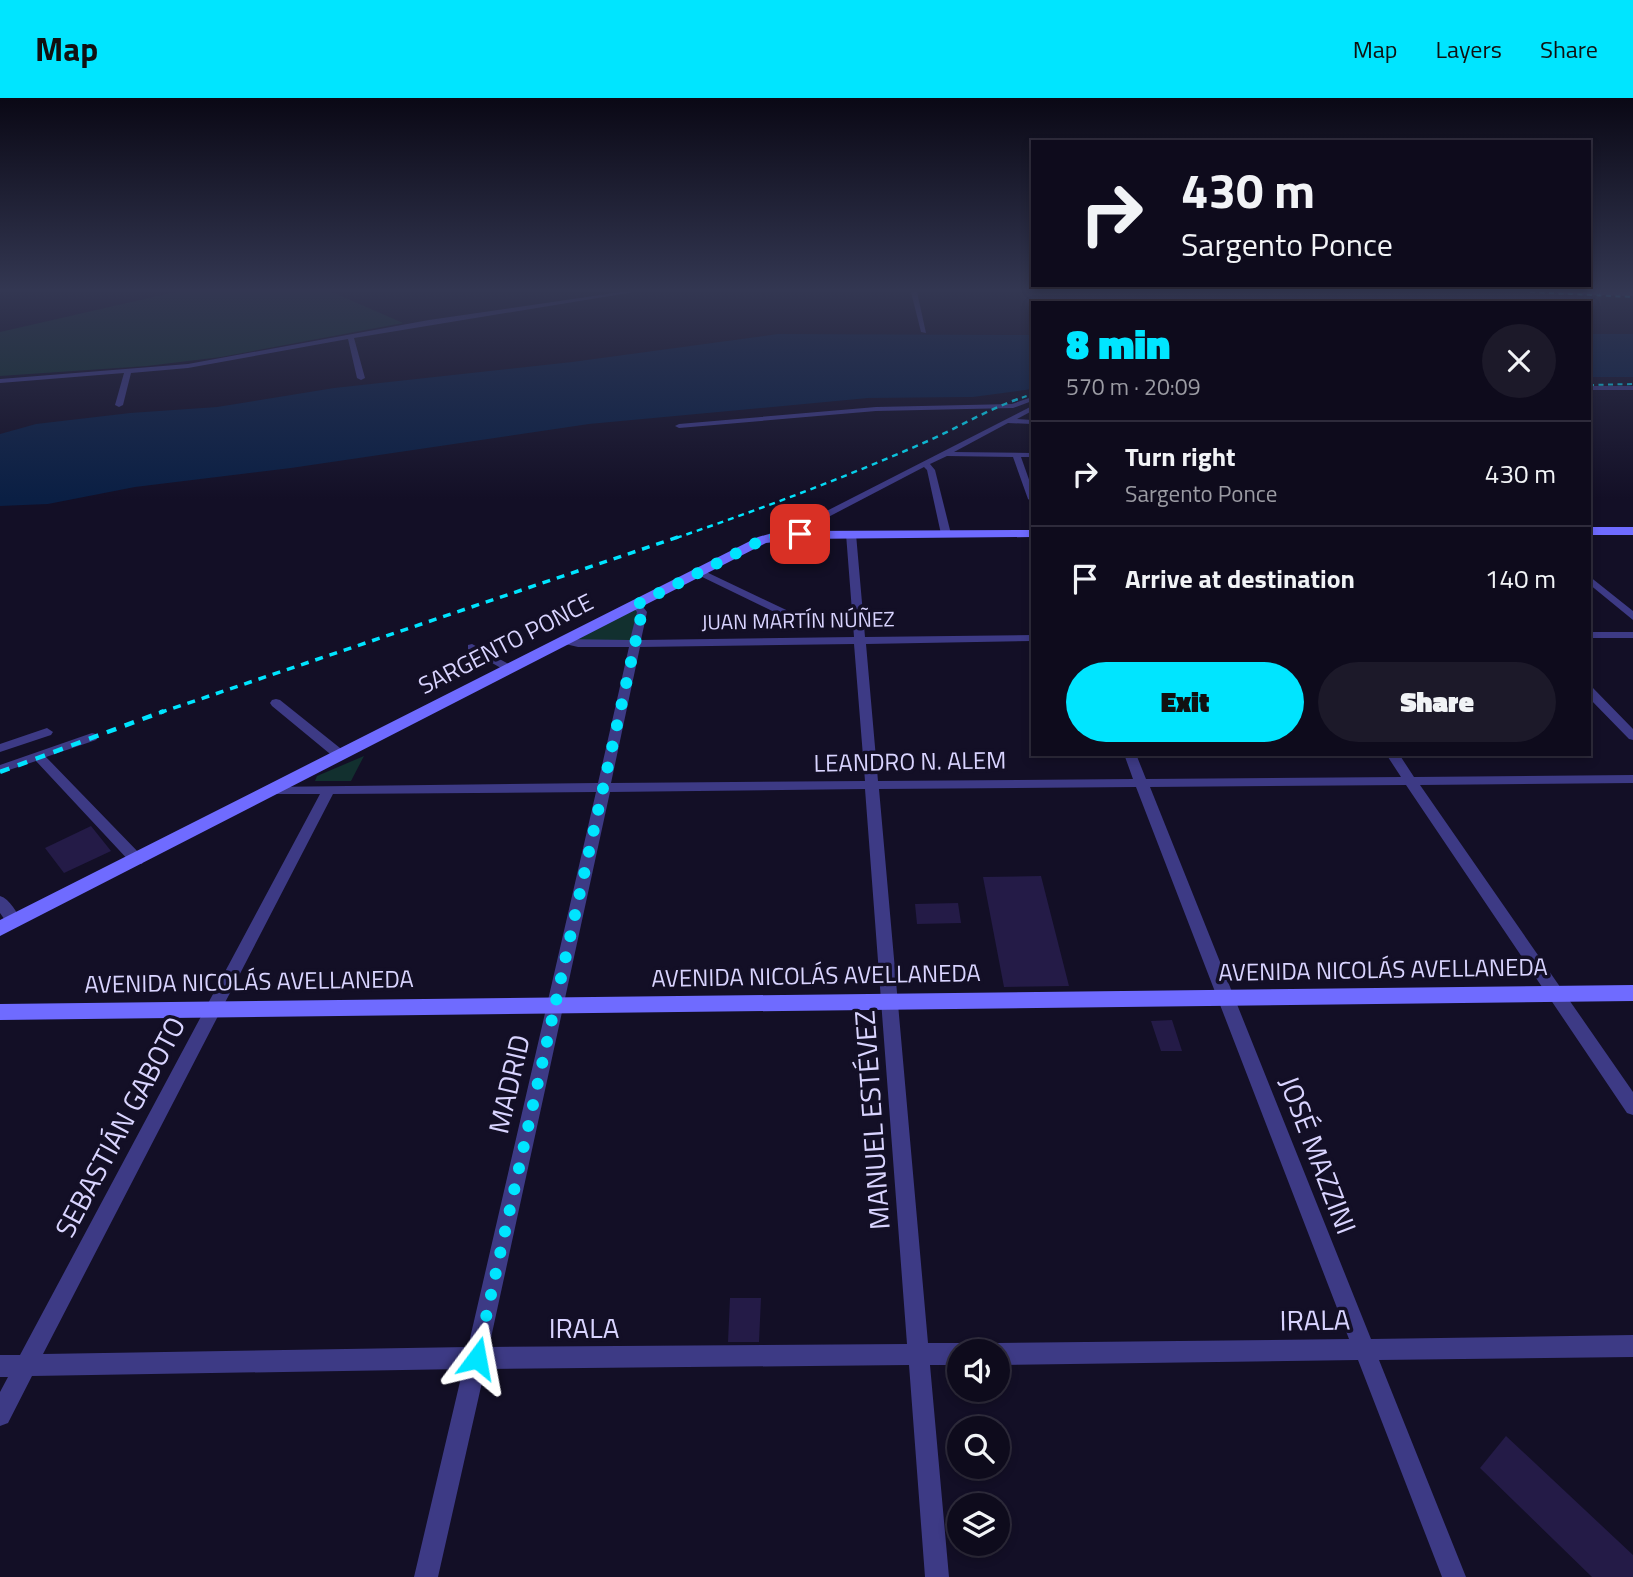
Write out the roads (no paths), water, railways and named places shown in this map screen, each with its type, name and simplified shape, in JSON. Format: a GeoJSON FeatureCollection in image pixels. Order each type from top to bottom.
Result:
{"type":"FeatureCollection","features":[{"type":"Feature","properties":{"kind":"main road"},"geometry":{"type":"LineString","coordinates":[[1591,531],[1630,533]]}},
{"type":"Feature","properties":{"kind":"main road"},"geometry":{"type":"LineString","coordinates":[[800,534],[1031,534]]}},
{"type":"Feature","properties":{"kind":"main road","name":"SARGENTO PONCE"},"geometry":{"type":"LineString","coordinates":[[7,925],[762,540],[780,535],[800,534]]}},
{"type":"Feature","properties":{"kind":"main road","name":"AVENIDA NICOLÁS AVELLANEDA"},"geometry":{"type":"LineString","coordinates":[[0,1012],[1633,993]]}},
{"type":"Feature","properties":{"kind":"street"},"geometry":{"type":"LineString","coordinates":[[0,381],[128,372],[220,361]]}},
{"type":"Feature","properties":{"kind":"street"},"geometry":{"type":"LineString","coordinates":[[357,361],[361,378]]}},
{"type":"Feature","properties":{"kind":"street"},"geometry":{"type":"LineString","coordinates":[[119,405],[128,372]]}},
{"type":"Feature","properties":{"kind":"street"},"geometry":{"type":"LineString","coordinates":[[1591,388],[1633,388]]}},
{"type":"Feature","properties":{"kind":"street"},"geometry":{"type":"LineString","coordinates":[[679,426],[876,409],[1013,406],[1031,399]]}},
{"type":"Feature","properties":{"kind":"street","name":"SARGENTO PONCE"},"geometry":{"type":"LineString","coordinates":[[800,534],[810,523],[1031,409]]}},
{"type":"Feature","properties":{"kind":"street"},"geometry":{"type":"LineString","coordinates":[[1007,421],[1031,422]]}},
{"type":"Feature","properties":{"kind":"street"},"geometry":{"type":"LineString","coordinates":[[946,453],[1031,455]]}},
{"type":"Feature","properties":{"kind":"street"},"geometry":{"type":"LineString","coordinates":[[1016,455],[1031,496]]}},
{"type":"Feature","properties":{"kind":"street"},"geometry":{"type":"LineString","coordinates":[[925,463],[931,470],[946,534]]}},
{"type":"Feature","properties":{"kind":"street","name":"MANUEL ESTÉVEZ"},"geometry":{"type":"LineString","coordinates":[[851,534],[937,1577]]}},
{"type":"Feature","properties":{"kind":"street"},"geometry":{"type":"LineString","coordinates":[[700,572],[797,619]]}},
{"type":"Feature","properties":{"kind":"street"},"geometry":{"type":"LineString","coordinates":[[1591,581],[1633,617]]}},
{"type":"Feature","properties":{"kind":"street","name":"MADRID"},"geometry":{"type":"LineString","coordinates":[[426,1577],[557,1005],[642,612],[636,605]]}},
{"type":"Feature","properties":{"kind":"street"},"geometry":{"type":"LineString","coordinates":[[1591,635],[1633,635]]}},
{"type":"Feature","properties":{"kind":"street","name":"JUAN MARTÍN NÚÑEZ"},"geometry":{"type":"LineString","coordinates":[[565,641],[578,644],[1031,638]]}},
{"type":"Feature","properties":{"kind":"street"},"geometry":{"type":"LineString","coordinates":[[472,647],[510,669]]}},
{"type":"Feature","properties":{"kind":"street"},"geometry":{"type":"LineString","coordinates":[[1591,693],[1633,736]]}},
{"type":"Feature","properties":{"kind":"street"},"geometry":{"type":"LineString","coordinates":[[275,703],[341,755]]}},
{"type":"Feature","properties":{"kind":"street"},"geometry":{"type":"LineString","coordinates":[[0,748],[47,732]]}},
{"type":"Feature","properties":{"kind":"street"},"geometry":{"type":"LineString","coordinates":[[0,769],[92,737]]}},
{"type":"Feature","properties":{"kind":"street"},"geometry":{"type":"LineString","coordinates":[[38,756],[137,860]]}},
{"type":"Feature","properties":{"kind":"street","name":"JOSÉ MAZZINI"},"geometry":{"type":"LineString","coordinates":[[1131,756],[1454,1577]]}},
{"type":"Feature","properties":{"kind":"street"},"geometry":{"type":"LineString","coordinates":[[1393,756],[1633,1107]]}},
{"type":"Feature","properties":{"kind":"street","name":"LEANDRO N. ALEM"},"geometry":{"type":"LineString","coordinates":[[272,790],[1633,779]]}},
{"type":"Feature","properties":{"kind":"street","name":"SEBASTIÁN GABOTO"},"geometry":{"type":"LineString","coordinates":[[0,1415],[328,791]]}},
{"type":"Feature","properties":{"kind":"street"},"geometry":{"type":"LineString","coordinates":[[0,901],[7,925]]}},
{"type":"Feature","properties":{"kind":"street","name":"IRALA"},"geometry":{"type":"LineString","coordinates":[[1010,1354],[1633,1346]]}},
{"type":"Feature","properties":{"kind":"street","name":"IRALA"},"geometry":{"type":"LineString","coordinates":[[0,1366],[477,1358],[947,1354]]}},
{"type":"Feature","properties":{"kind":"water"},"geometry":{"type":"Polygon","coordinates":[[[1031,361],[1031,389],[973,397],[868,398],[589,424],[291,468],[135,487],[48,504],[0,506],[0,434],[36,424],[130,413],[217,407],[334,388],[572,362],[1031,361]]]}},
{"type":"Feature","properties":{"kind":"water"},"geometry":{"type":"Polygon","coordinates":[[[1591,361],[1633,361],[1633,377],[1591,377],[1591,361]]]}},
{"type":"Feature","properties":{"kind":"railway"},"geometry":{"type":"LineString","coordinates":[[1591,385],[1633,384]]}},
{"type":"Feature","properties":{"kind":"railway"},"geometry":{"type":"LineString","coordinates":[[1013,401],[1031,394]]}},
{"type":"Feature","properties":{"kind":"railway"},"geometry":{"type":"LineString","coordinates":[[1013,401],[1018,399]]}},
{"type":"Feature","properties":{"kind":"railway"},"geometry":{"type":"LineString","coordinates":[[676,538],[860,470],[1013,401]]}},
{"type":"Feature","properties":{"kind":"railway"},"geometry":{"type":"LineString","coordinates":[[159,713],[681,536]]}},
{"type":"Feature","properties":{"kind":"railway"},"geometry":{"type":"LineString","coordinates":[[0,772],[164,711]]}}]}
